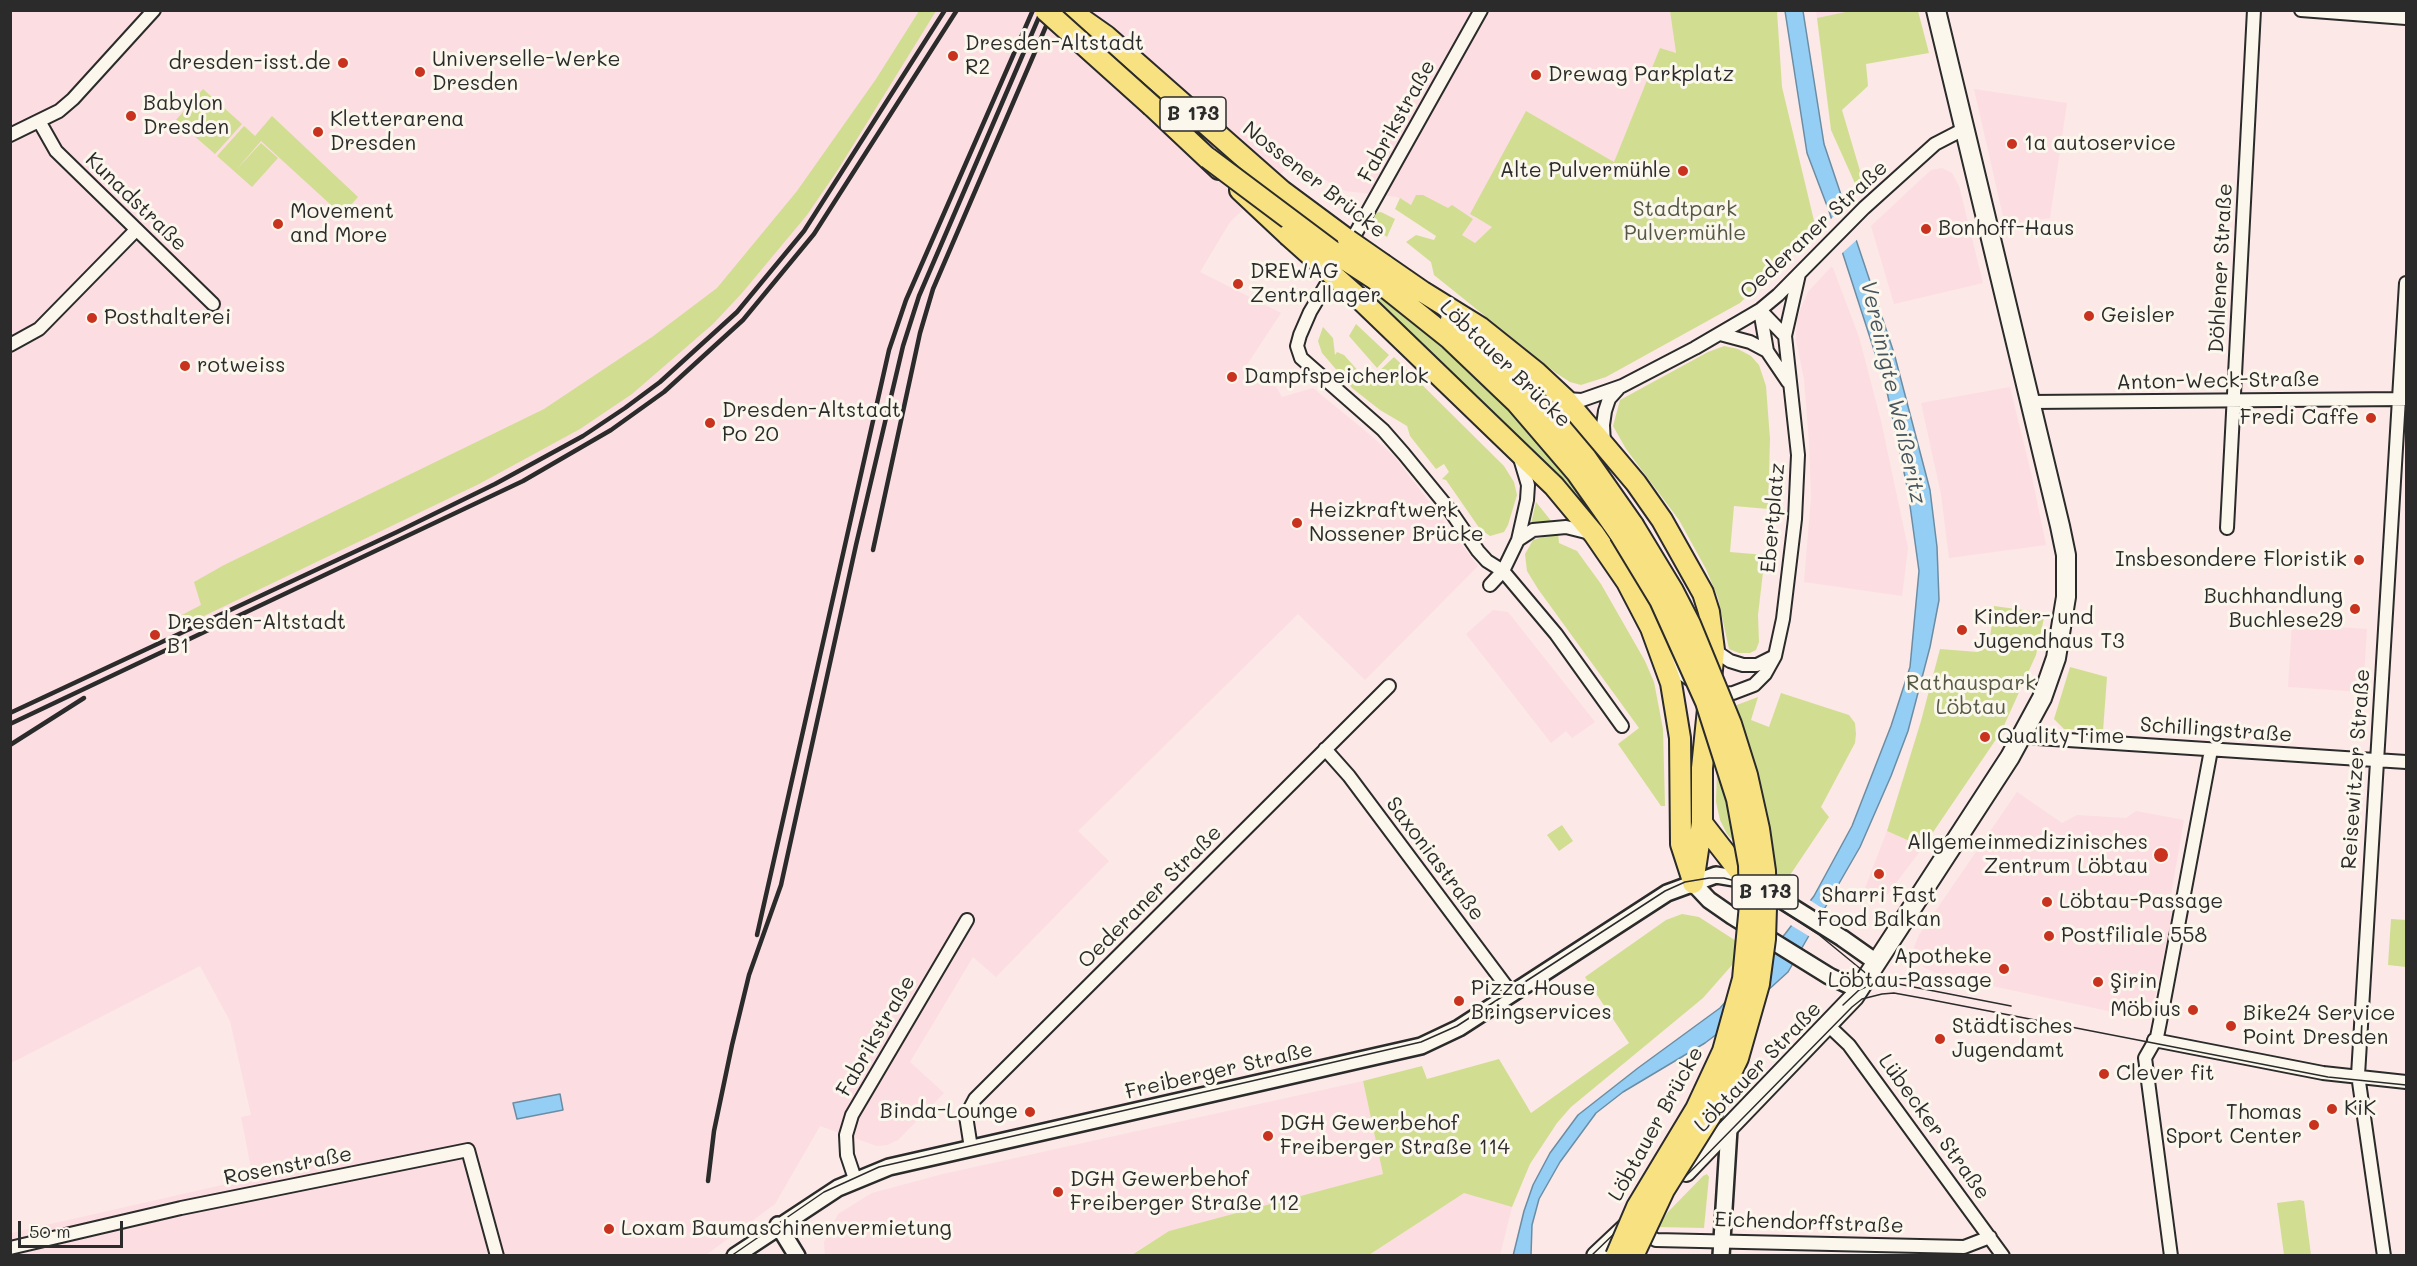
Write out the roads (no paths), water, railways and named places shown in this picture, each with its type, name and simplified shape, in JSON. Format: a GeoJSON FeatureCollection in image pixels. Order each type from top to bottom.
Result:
{"type":"FeatureCollection","features":[{"type":"Feature","properties":{"kind":"main road","name":"Nossener Brücke"},"geometry":{"type":"LineString","coordinates":[[1045,10],[1208,158],[1332,251],[1423,292]]}},
{"type":"Feature","properties":{"kind":"main road","name":"Nossener Brücke"},"geometry":{"type":"LineString","coordinates":[[1069,10],[1122,50],[1379,272]]}},
{"type":"Feature","properties":{"kind":"main road","name":"Löbtauer Straße"},"geometry":{"type":"LineString","coordinates":[[1686,1172],[1829,1026],[1859,990],[2022,737],[2042,698],[2056,658],[2063,619],[2066,555],[1936,10]]}},
{"type":"Feature","properties":{"kind":"main road"},"geometry":{"type":"LineString","coordinates":[[1208,158],[1517,448],[1554,486],[1594,534],[1627,582],[1657,644],[1671,683],[1677,709],[1680,738],[1681,844],[1693,883]]}},
{"type":"Feature","properties":{"kind":"main road","name":"Löbtauer Brücke"},"geometry":{"type":"LineString","coordinates":[[1379,272],[1516,402],[1627,530],[1673,591],[1690,624],[1731,724],[1747,775],[1765,871],[1765,939],[1759,984],[1738,1058],[1712,1115],[1664,1190],[1633,1256]]}},
{"type":"Feature","properties":{"kind":"main road"},"geometry":{"type":"LineString","coordinates":[[1423,292],[1482,328],[1565,399],[1636,483],[1685,559],[1703,593],[1709,612],[1713,659],[1702,768],[1702,823],[1693,883]]}},
{"type":"Feature","properties":{"kind":"main road","name":"Löbtauer Brücke"},"geometry":{"type":"LineString","coordinates":[[1423,292],[1496,360],[1551,417],[1586,458],[1627,530],[1676,632],[1716,730],[1743,830],[1749,865],[1750,905],[1743,979],[1724,1051],[1696,1109],[1637,1207],[1616,1256]]}},
{"type":"Feature","properties":{"kind":"main road"},"geometry":{"type":"LineString","coordinates":[[1702,823],[1743,880]]}},
{"type":"Feature","properties":{"kind":"main road"},"geometry":{"type":"LineString","coordinates":[[1596,1256],[1630,1224]]}},
{"type":"Feature","properties":{"kind":"street"},"geometry":{"type":"LineString","coordinates":[[10,135],[59,111],[73,99],[154,10]]}},
{"type":"Feature","properties":{"kind":"street","name":"Fabrikstraße"},"geometry":{"type":"LineString","coordinates":[[1481,10],[1310,312],[1297,346],[1300,358],[1383,430],[1449,509],[1478,551],[1487,561],[1503,572]]}},
{"type":"Feature","properties":{"kind":"street","name":"Döhlener Straße"},"geometry":{"type":"LineString","coordinates":[[2227,528],[2254,10]]}},
{"type":"Feature","properties":{"kind":"street"},"geometry":{"type":"LineString","coordinates":[[2301,10],[2406,18]]}},
{"type":"Feature","properties":{"kind":"street","name":"Kunadstraße"},"geometry":{"type":"LineString","coordinates":[[39,121],[56,151],[213,304]]}},
{"type":"Feature","properties":{"kind":"street","name":"Oederaner Straße"},"geometry":{"type":"LineString","coordinates":[[1565,399],[1582,400],[1622,386],[1760,310],[1824,250],[1864,208],[1935,144],[1964,129]]}},
{"type":"Feature","properties":{"kind":"street"},"geometry":{"type":"LineString","coordinates":[[10,345],[39,329],[136,230]]}},
{"type":"Feature","properties":{"kind":"street","name":"Ebertplatz"},"geometry":{"type":"LineString","coordinates":[[1710,694],[1718,696],[1733,693],[1754,685],[1765,674],[1774,656],[1783,619],[1795,508],[1798,455],[1788,382],[1789,357],[1785,336],[1799,274]]}},
{"type":"Feature","properties":{"kind":"street","name":"Reisewitzer Straße"},"geometry":{"type":"LineString","coordinates":[[2384,1256],[2358,1078],[2376,760],[2402,399],[2406,283]]}},
{"type":"Feature","properties":{"kind":"street"},"geometry":{"type":"LineString","coordinates":[[1760,310],[1785,336]]}},
{"type":"Feature","properties":{"kind":"street","name":"Ebertplatz"},"geometry":{"type":"LineString","coordinates":[[1760,310],[1767,351],[1788,382]]}},
{"type":"Feature","properties":{"kind":"street"},"geometry":{"type":"LineString","coordinates":[[1720,334],[1750,342],[1767,351]]}},
{"type":"Feature","properties":{"kind":"street","name":"Oederaner Straße"},"geometry":{"type":"LineString","coordinates":[[1604,444],[1605,411],[1609,399],[1622,386]]}},
{"type":"Feature","properties":{"kind":"street","name":"Anton-Weck-Straße"},"geometry":{"type":"LineString","coordinates":[[2030,402],[2402,399]]}},
{"type":"Feature","properties":{"kind":"street"},"geometry":{"type":"LineString","coordinates":[[1490,585],[1503,572],[1518,540],[1527,500],[1527,485],[1517,448]]}},
{"type":"Feature","properties":{"kind":"street"},"geometry":{"type":"LineString","coordinates":[[1518,540],[1533,530],[1566,527],[1594,534]]}},
{"type":"Feature","properties":{"kind":"street"},"geometry":{"type":"LineString","coordinates":[[1503,572],[1556,634],[1622,726]]}},
{"type":"Feature","properties":{"kind":"street"},"geometry":{"type":"LineString","coordinates":[[1657,644],[1688,678],[1710,694]]}},
{"type":"Feature","properties":{"kind":"street"},"geometry":{"type":"LineString","coordinates":[[1688,678],[1702,677],[1713,659],[1743,665],[1757,665],[1774,656]]}},
{"type":"Feature","properties":{"kind":"street","name":"Oederaner Straße"},"geometry":{"type":"LineString","coordinates":[[971,1148],[966,1116],[975,1099],[1389,686]]}},
{"type":"Feature","properties":{"kind":"street","name":"Schillingstraße"},"geometry":{"type":"LineString","coordinates":[[2022,737],[2406,762]]}},
{"type":"Feature","properties":{"kind":"street","name":"Saxoniastraße"},"geometry":{"type":"LineString","coordinates":[[1325,749],[1349,776],[1512,994]]}},
{"type":"Feature","properties":{"kind":"street"},"geometry":{"type":"LineString","coordinates":[[2171,1256],[2145,1058],[2160,1022],[2211,750]]}},
{"type":"Feature","properties":{"kind":"street","name":"Freiberger Straße"},"geometry":{"type":"LineString","coordinates":[[735,1256],[778,1225],[855,1179],[889,1167],[1421,1046],[1459,1028],[1667,893],[1716,875],[1743,880]]}},
{"type":"Feature","properties":{"kind":"street"},"geometry":{"type":"LineString","coordinates":[[1693,883],[1709,900],[1820,970],[1859,990]]}},
{"type":"Feature","properties":{"kind":"street"},"geometry":{"type":"LineString","coordinates":[[1776,897],[1876,962]]}},
{"type":"Feature","properties":{"kind":"street","name":"Fabrikstraße"},"geometry":{"type":"LineString","coordinates":[[855,1179],[846,1155],[846,1135],[852,1115],[967,920]]}},
{"type":"Feature","properties":{"kind":"street","name":"Lübecker Straße"},"geometry":{"type":"LineString","coordinates":[[1829,1026],[1849,1045],[2003,1256]]}},
{"type":"Feature","properties":{"kind":"street"},"geometry":{"type":"LineString","coordinates":[[2154,1040],[2358,1078],[2406,1082]]}},
{"type":"Feature","properties":{"kind":"street"},"geometry":{"type":"LineString","coordinates":[[1722,1248],[1729,1129]]}},
{"type":"Feature","properties":{"kind":"street","name":"Rosenstraße"},"geometry":{"type":"LineString","coordinates":[[10,1248],[181,1208],[468,1150],[497,1256]]}},
{"type":"Feature","properties":{"kind":"street","name":"Eichendorffstraße"},"geometry":{"type":"LineString","coordinates":[[1630,1224],[1646,1236],[1656,1240],[1722,1248],[1964,1247],[1990,1237]]}},
{"type":"Feature","properties":{"kind":"street"},"geometry":{"type":"LineString","coordinates":[[778,1225],[797,1256]]}},
{"type":"Feature","properties":{"kind":"water","name":"Vereinigte Weißeritz"},"geometry":{"type":"Polygon","coordinates":[[[1785,11],[1803,11],[1824,144],[1894,353],[1930,490],[1937,547],[1939,600],[1930,647],[1908,731],[1860,847],[1788,972],[1734,1021],[1705,1043],[1623,1092],[1596,1113],[1560,1162],[1539,1199],[1532,1225],[1531,1255],[1513,1256],[1533,1185],[1550,1153],[1578,1115],[1720,1008],[1785,934],[1814,896],[1852,826],[1891,726],[1910,667],[1919,571],[1908,491],[1886,387],[1829,211],[1807,153],[1785,11]]]}},
{"type":"Feature","properties":{"kind":"water"},"geometry":{"type":"Polygon","coordinates":[[[560,1094],[563,1110],[517,1119],[513,1103],[560,1094]]]}},
{"type":"Feature","properties":{"kind":"tram line"},"geometry":{"type":"LineString","coordinates":[[731,1256],[824,1192],[879,1167],[1421,1042],[1457,1026],[1665,891],[1685,882],[1709,878],[1724,878],[1743,883]]}},
{"type":"Feature","properties":{"kind":"tram line"},"geometry":{"type":"LineString","coordinates":[[1772,904],[1818,934],[1868,975],[1884,984]]}},
{"type":"Feature","properties":{"kind":"tram line"},"geometry":{"type":"LineString","coordinates":[[1843,1005],[1859,990],[1893,983],[2011,1006]]}},
{"type":"Feature","properties":{"kind":"tram line"},"geometry":{"type":"LineString","coordinates":[[1680,1182],[1852,1007],[1862,999],[1882,994],[1894,993],[1927,999],[2328,1077],[2406,1085]]}},
{"type":"Feature","properties":{"kind":"tram line"},"geometry":{"type":"LineString","coordinates":[[1591,1256],[1618,1230]]}},
{"type":"Feature","properties":{"kind":"railway"},"geometry":{"type":"LineString","coordinates":[[10,713],[495,484],[583,436],[660,382],[737,312],[804,231],[945,10]]}},
{"type":"Feature","properties":{"kind":"railway"},"geometry":{"type":"LineString","coordinates":[[10,724],[523,481],[611,430],[664,392],[743,320],[814,234],[957,10]]}},
{"type":"Feature","properties":{"kind":"railway"},"geometry":{"type":"LineString","coordinates":[[757,935],[889,350],[906,300],[1033,10]]}},
{"type":"Feature","properties":{"kind":"railway"},"geometry":{"type":"LineString","coordinates":[[708,1181],[714,1131],[732,1045],[749,975],[781,885],[856,545],[903,346],[919,296],[1042,10]]}},
{"type":"Feature","properties":{"kind":"railway"},"geometry":{"type":"LineString","coordinates":[[873,550],[920,333],[933,289],[1053,10]]}},
{"type":"Feature","properties":{"kind":"railway"},"geometry":{"type":"LineString","coordinates":[[10,745],[84,698]]}},
{"type":"Feature","properties":{"kind":"place","name":"Dresden-Altstadt R2"},"geometry":{"type":"Point","coordinates":[953,56]}},
{"type":"Feature","properties":{"kind":"place","name":"dresden-isst.de"},"geometry":{"type":"Point","coordinates":[343,63]}},
{"type":"Feature","properties":{"kind":"place","name":"Universelle-Werke Dresden"},"geometry":{"type":"Point","coordinates":[420,72]}},
{"type":"Feature","properties":{"kind":"place","name":"Drewag Parkplatz"},"geometry":{"type":"Point","coordinates":[1536,75]}},
{"type":"Feature","properties":{"kind":"place","name":"Babylon Dresden"},"geometry":{"type":"Point","coordinates":[131,116]}},
{"type":"Feature","properties":{"kind":"place","name":"Kletterarena Dresden"},"geometry":{"type":"Point","coordinates":[318,132]}},
{"type":"Feature","properties":{"kind":"place","name":"1a autoservice"},"geometry":{"type":"Point","coordinates":[2012,144]}},
{"type":"Feature","properties":{"kind":"place","name":"Alte Pulvermühle"},"geometry":{"type":"Point","coordinates":[1683,171]}},
{"type":"Feature","properties":{"kind":"place","name":"Movement and More"},"geometry":{"type":"Point","coordinates":[278,224]}},
{"type":"Feature","properties":{"kind":"place","name":"Bonhoff-Haus"},"geometry":{"type":"Point","coordinates":[1926,229]}},
{"type":"Feature","properties":{"kind":"place","name":"DREWAG Zentrallager"},"geometry":{"type":"Point","coordinates":[1238,284]}},
{"type":"Feature","properties":{"kind":"place","name":"Geisler"},"geometry":{"type":"Point","coordinates":[2089,316]}},
{"type":"Feature","properties":{"kind":"place","name":"Posthalterei"},"geometry":{"type":"Point","coordinates":[92,318]}},
{"type":"Feature","properties":{"kind":"place","name":"rotweiss"},"geometry":{"type":"Point","coordinates":[185,366]}},
{"type":"Feature","properties":{"kind":"place","name":"Dampfspeicherlok"},"geometry":{"type":"Point","coordinates":[1232,377]}},
{"type":"Feature","properties":{"kind":"place","name":"Fredi Caffe"},"geometry":{"type":"Point","coordinates":[2371,418]}},
{"type":"Feature","properties":{"kind":"place","name":"Dresden-Altstadt Po 20"},"geometry":{"type":"Point","coordinates":[710,423]}},
{"type":"Feature","properties":{"kind":"place","name":"Heizkraftwerk Nossener Brücke"},"geometry":{"type":"Point","coordinates":[1297,523]}},
{"type":"Feature","properties":{"kind":"place","name":"Insbesondere Floristik"},"geometry":{"type":"Point","coordinates":[2359,560]}},
{"type":"Feature","properties":{"kind":"place","name":"Buchhandlung Buchlese29"},"geometry":{"type":"Point","coordinates":[2355,609]}},
{"type":"Feature","properties":{"kind":"place","name":"Kinder- und Jugendhaus T3"},"geometry":{"type":"Point","coordinates":[1962,630]}},
{"type":"Feature","properties":{"kind":"place","name":"Dresden-Altstadt B1"},"geometry":{"type":"Point","coordinates":[155,635]}},
{"type":"Feature","properties":{"kind":"place","name":"Quality Time"},"geometry":{"type":"Point","coordinates":[1985,737]}},
{"type":"Feature","properties":{"kind":"place","name":"Allgemeinmedizinisches Zentrum Löbtau"},"geometry":{"type":"Point","coordinates":[2161,855]}},
{"type":"Feature","properties":{"kind":"place","name":"Sharri Fast Food Balkan"},"geometry":{"type":"Point","coordinates":[1879,874]}},
{"type":"Feature","properties":{"kind":"place","name":"Löbtau-Passage"},"geometry":{"type":"Point","coordinates":[2047,902]}},
{"type":"Feature","properties":{"kind":"place","name":"Postfiliale 558"},"geometry":{"type":"Point","coordinates":[2049,936]}},
{"type":"Feature","properties":{"kind":"place","name":"Apotheke Löbtau-Passage"},"geometry":{"type":"Point","coordinates":[2004,969]}},
{"type":"Feature","properties":{"kind":"place","name":"Şirin"},"geometry":{"type":"Point","coordinates":[2098,982]}},
{"type":"Feature","properties":{"kind":"place","name":"Pizza House Bringservices"},"geometry":{"type":"Point","coordinates":[1459,1001]}},
{"type":"Feature","properties":{"kind":"place","name":"Möbius"},"geometry":{"type":"Point","coordinates":[2193,1010]}},
{"type":"Feature","properties":{"kind":"place","name":"Bike24 Service Point Dresden"},"geometry":{"type":"Point","coordinates":[2231,1026]}},
{"type":"Feature","properties":{"kind":"place","name":"Städtisches Jugendamt"},"geometry":{"type":"Point","coordinates":[1940,1039]}},
{"type":"Feature","properties":{"kind":"place","name":"Clever fit"},"geometry":{"type":"Point","coordinates":[2104,1074]}},
{"type":"Feature","properties":{"kind":"place","name":"KiK"},"geometry":{"type":"Point","coordinates":[2332,1109]}},
{"type":"Feature","properties":{"kind":"place","name":"Binda-Lounge"},"geometry":{"type":"Point","coordinates":[1030,1112]}},
{"type":"Feature","properties":{"kind":"place","name":"Thomas Sport Center"},"geometry":{"type":"Point","coordinates":[2314,1125]}},
{"type":"Feature","properties":{"kind":"place","name":"DGH Gewerbehof Freiberger Straße 114"},"geometry":{"type":"Point","coordinates":[1268,1136]}},
{"type":"Feature","properties":{"kind":"place","name":"DGH Gewerbehof Freiberger Straße 112"},"geometry":{"type":"Point","coordinates":[1058,1192]}},
{"type":"Feature","properties":{"kind":"place","name":"Loxam Baumaschinenvermietung"},"geometry":{"type":"Point","coordinates":[609,1229]}},
{"type":"Feature","properties":{"kind":"park label","name":"Stadtpark Pulvermühle"},"geometry":{"type":"Point","coordinates":[1685,222]}},
{"type":"Feature","properties":{"kind":"park label","name":"Rathauspark Löbtau"},"geometry":{"type":"Point","coordinates":[1971,696]}}]}
